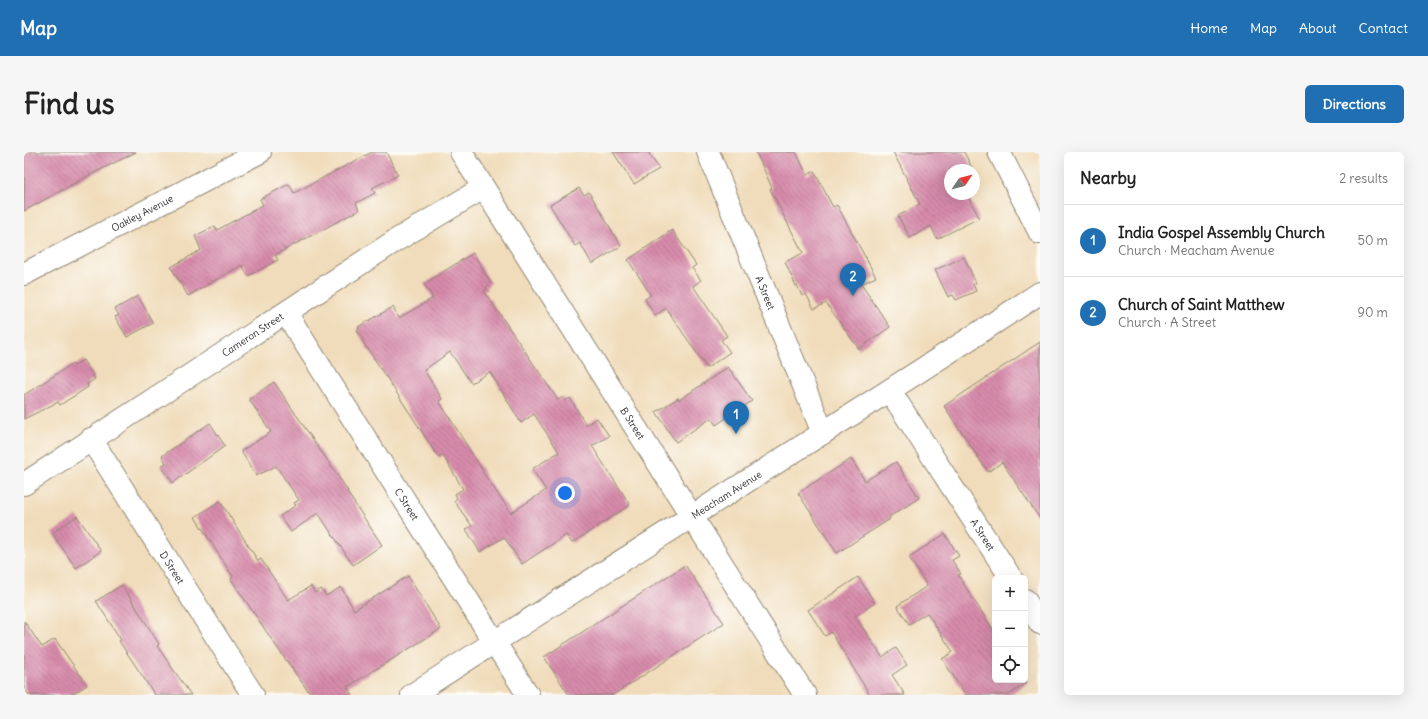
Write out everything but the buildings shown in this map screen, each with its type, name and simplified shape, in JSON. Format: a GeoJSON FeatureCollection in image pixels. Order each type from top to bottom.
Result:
{"type":"FeatureCollection","features":[{"type":"Feature","properties":{"kind":"street","name":"Oakley Avenue"},"geometry":{"type":"LineString","coordinates":[[24,274],[260,152]]}},
{"type":"Feature","properties":{"kind":"street","name":"B Street"},"geometry":{"type":"LineString","coordinates":[[461,152],[805,695]]}},
{"type":"Feature","properties":{"kind":"street","name":"A Street"},"geometry":{"type":"LineString","coordinates":[[708,152],[823,433]]}},
{"type":"Feature","properties":{"kind":"street"},"geometry":{"type":"LineString","coordinates":[[999,152],[1040,233]]}},
{"type":"Feature","properties":{"kind":"street","name":"Cameron Street"},"geometry":{"type":"LineString","coordinates":[[24,484],[395,241],[483,188]]}},
{"type":"Feature","properties":{"kind":"street","name":"Meacham Avenue"},"geometry":{"type":"LineString","coordinates":[[412,695],[691,516],[890,391],[1040,293]]}},
{"type":"Feature","properties":{"kind":"street","name":"C Street"},"geometry":{"type":"LineString","coordinates":[[286,313],[528,695]]}},
{"type":"Feature","properties":{"kind":"street","name":"A Street"},"geometry":{"type":"LineString","coordinates":[[890,391],[1009,575]]}},
{"type":"Feature","properties":{"kind":"street","name":"D Street"},"geometry":{"type":"LineString","coordinates":[[91,439],[254,695]]}},
{"type":"Feature","properties":{"kind":"street"},"geometry":{"type":"LineString","coordinates":[[1028,605],[1040,623]]}},
{"type":"Feature","properties":{"kind":"place","name":"Church of Saint Matthew"},"geometry":{"type":"Point","coordinates":[853,296]}},
{"type":"Feature","properties":{"kind":"place","name":"India Gospel Assembly Church"},"geometry":{"type":"Point","coordinates":[736,434]}}]}
